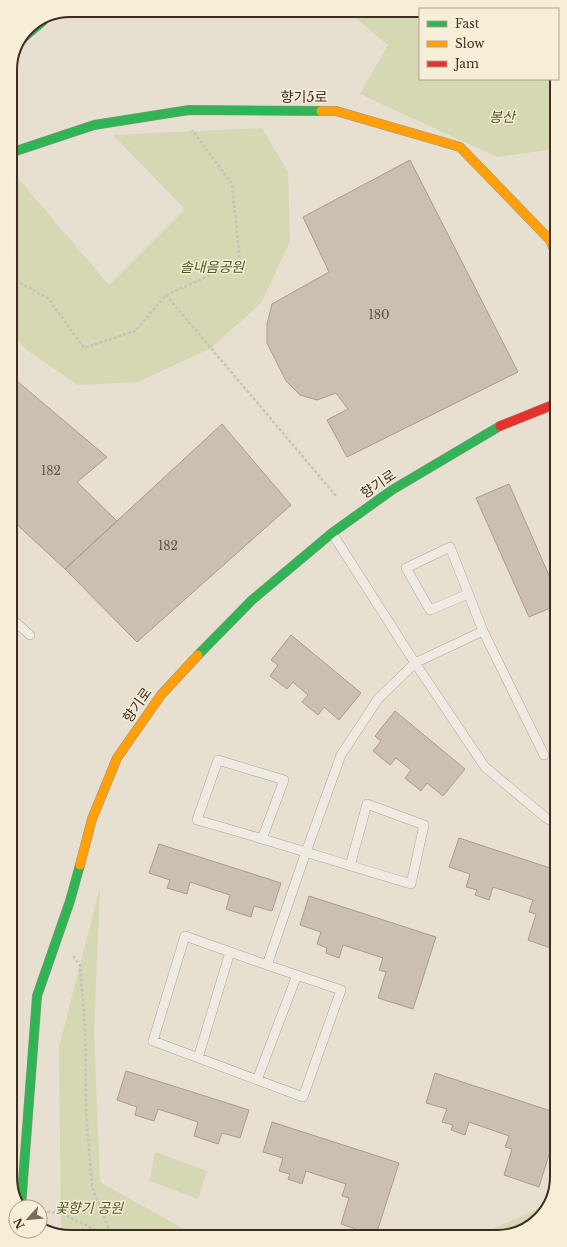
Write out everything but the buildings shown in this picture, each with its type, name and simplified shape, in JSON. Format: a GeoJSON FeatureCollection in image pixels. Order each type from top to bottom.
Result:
{"type":"FeatureCollection","features":[{"type":"Feature","properties":{"kind":"main road","name":"향기5로"},"geometry":{"type":"LineString","coordinates":[[17,151],[94,125],[189,110],[336,111],[460,148],[550,240]]}},
{"type":"Feature","properties":{"kind":"main road","name":"향기로"},"geometry":{"type":"LineString","coordinates":[[22,1199],[37,996],[70,901],[92,819],[117,758],[161,694],[182,671],[252,600],[306,554],[332,533],[392,490],[502,425],[550,406]]}},
{"type":"Feature","properties":{"kind":"lane"},"geometry":{"type":"LineString","coordinates":[[332,533],[415,663],[485,768],[550,820]]}},
{"type":"Feature","properties":{"kind":"lane"},"geometry":{"type":"LineString","coordinates":[[468,594],[430,610],[406,568],[450,546],[483,631],[544,755]]}},
{"type":"Feature","properties":{"kind":"lane"},"geometry":{"type":"LineString","coordinates":[[17,623],[30,635]]}},
{"type":"Feature","properties":{"kind":"lane"},"geometry":{"type":"LineString","coordinates":[[267,966],[341,755],[378,700],[415,663],[483,631]]}},
{"type":"Feature","properties":{"kind":"lane"},"geometry":{"type":"LineString","coordinates":[[262,838],[284,780],[218,760],[197,820],[262,838],[350,866],[411,884],[424,825],[367,804],[350,866]]}},
{"type":"Feature","properties":{"kind":"lane"},"geometry":{"type":"LineString","coordinates":[[185,936],[230,952],[267,966],[341,990],[303,1097],[153,1041],[185,936]]}},
{"type":"Feature","properties":{"kind":"lane"},"geometry":{"type":"LineString","coordinates":[[198,1058],[230,952]]}},
{"type":"Feature","properties":{"kind":"lane"},"geometry":{"type":"LineString","coordinates":[[257,1080],[297,975]]}},
{"type":"Feature","properties":{"kind":"path"},"geometry":{"type":"LineString","coordinates":[[17,280],[48,298],[84,348],[135,331],[166,295],[240,262],[232,184],[192,131],[189,110]]}},
{"type":"Feature","properties":{"kind":"path"},"geometry":{"type":"LineString","coordinates":[[166,295],[337,496]]}},
{"type":"Feature","properties":{"kind":"path"},"geometry":{"type":"LineString","coordinates":[[72,955],[80,965],[85,1025],[86,1110],[92,1187],[109,1230]]}},
{"type":"Feature","properties":{"kind":"path"},"geometry":{"type":"LineString","coordinates":[[48,1212],[61,1213],[98,1230]]}},
{"type":"Feature","properties":{"kind":"green space","name":"봉산"},"geometry":{"type":"Polygon","coordinates":[[[354,17],[419,17],[419,80],[550,80],[550,150],[497,157],[360,94],[388,45],[354,17]]]}},
{"type":"Feature","properties":{"kind":"green space","name":"솔내음공원"},"geometry":{"type":"Polygon","coordinates":[[[262,128],[288,172],[290,242],[261,303],[211,348],[138,382],[78,385],[27,350],[17,340],[17,177],[109,285],[185,209],[113,135],[262,128]]]}},
{"type":"Feature","properties":{"kind":"green space","name":"꽃향기 공원"},"geometry":{"type":"Polygon","coordinates":[[[100,887],[94,1031],[100,1182],[186,1230],[61,1229],[59,1047],[100,887]]]}},
{"type":"Feature","properties":{"kind":"green space"},"geometry":{"type":"Polygon","coordinates":[[[155,1152],[207,1171],[198,1199],[150,1181],[155,1152]]]}},
{"type":"Feature","properties":{"kind":"green space"},"geometry":{"type":"Polygon","coordinates":[[[539,1208],[529,1219],[520,1225],[507,1229],[490,1230],[539,1208]]]}},
{"type":"Feature","properties":{"kind":"traffic: fast"},"geometry":{"type":"LineString","coordinates":[[17,151],[94,125],[189,110],[321,111]]}},
{"type":"Feature","properties":{"kind":"traffic: fast"},"geometry":{"type":"LineString","coordinates":[[198,655],[252,600],[332,533],[392,490],[500,426]]}},
{"type":"Feature","properties":{"kind":"traffic: fast"},"geometry":{"type":"LineString","coordinates":[[22,1199],[37,996],[70,901],[80,865]]}},
{"type":"Feature","properties":{"kind":"traffic: slow"},"geometry":{"type":"LineString","coordinates":[[321,111],[336,111],[460,147],[550,240]]}},
{"type":"Feature","properties":{"kind":"traffic: slow"},"geometry":{"type":"LineString","coordinates":[[80,865],[92,819],[117,758],[161,695],[198,655]]}},
{"type":"Feature","properties":{"kind":"traffic: jam"},"geometry":{"type":"LineString","coordinates":[[500,426],[550,406]]}}]}
